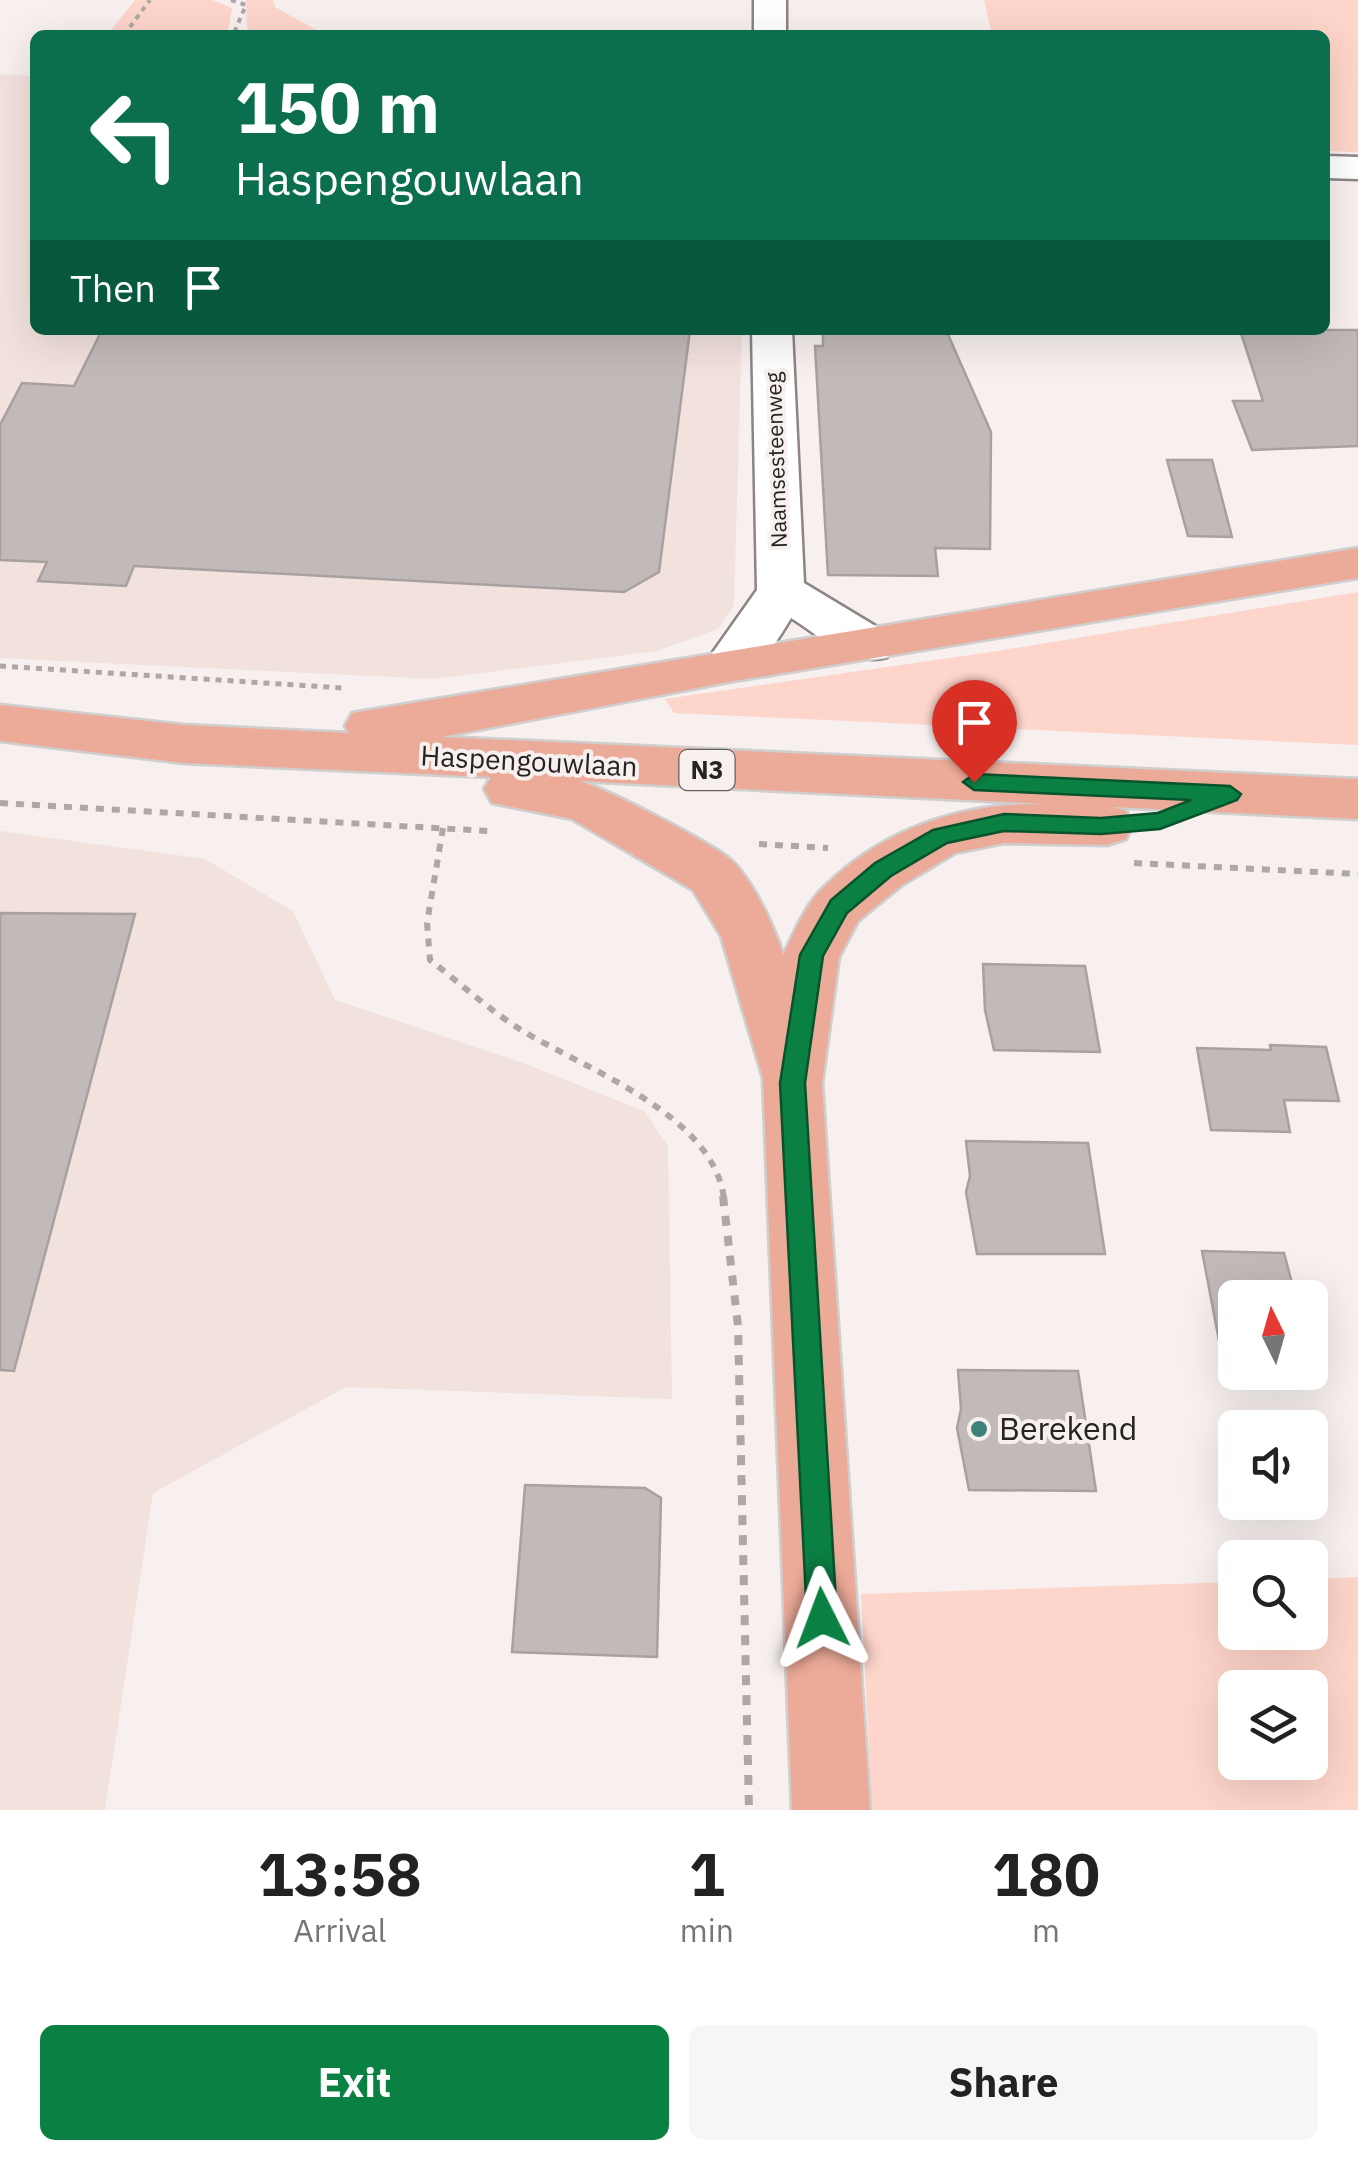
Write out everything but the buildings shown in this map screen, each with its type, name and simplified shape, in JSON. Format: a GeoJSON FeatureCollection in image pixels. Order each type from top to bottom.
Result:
{"type":"FeatureCollection","features":[{"type":"Feature","properties":{"kind":"main road"},"geometry":{"type":"LineString","coordinates":[[184,744],[452,718],[728,666],[1358,563]]}},
{"type":"Feature","properties":{"kind":"main road","name":"Haspengouwlaan"},"geometry":{"type":"LineString","coordinates":[[0,724],[184,744],[1358,799]]}},
{"type":"Feature","properties":{"kind":"main road"},"geometry":{"type":"LineString","coordinates":[[184,744],[310,773],[452,779],[584,802],[712,875],[748,932],[792,1083]]}},
{"type":"Feature","properties":{"kind":"main road"},"geometry":{"type":"LineString","coordinates":[[831,1810],[792,1083],[812,955],[839,906],[883,870],[941,836],[1004,823],[1101,826],[1160,821],[1230,794]]}},
{"type":"Feature","properties":{"kind":"street"},"geometry":{"type":"LineString","coordinates":[[770,0],[770,30]]}},
{"type":"Feature","properties":{"kind":"street"},"geometry":{"type":"LineString","coordinates":[[1330,168],[1358,168]]}},
{"type":"Feature","properties":{"kind":"street","name":"Naamsesteenweg"},"geometry":{"type":"LineString","coordinates":[[772,335],[781,590]]}},
{"type":"Feature","properties":{"kind":"street"},"geometry":{"type":"LineString","coordinates":[[728,666],[768,617],[781,590],[870,645]]}},
{"type":"Feature","properties":{"kind":"path"},"geometry":{"type":"LineString","coordinates":[[128,30],[150,0]]}},
{"type":"Feature","properties":{"kind":"path"},"geometry":{"type":"LineString","coordinates":[[231,0],[246,5],[235,30]]}},
{"type":"Feature","properties":{"kind":"path"},"geometry":{"type":"LineString","coordinates":[[0,666],[362,689]]}},
{"type":"Feature","properties":{"kind":"path"},"geometry":{"type":"LineString","coordinates":[[0,803],[501,832]]}},
{"type":"Feature","properties":{"kind":"path"},"geometry":{"type":"LineString","coordinates":[[443,828],[428,923],[430,960],[520,1030],[640,1096],[686,1130],[720,1177],[738,1326],[749,1810]]}},
{"type":"Feature","properties":{"kind":"path"},"geometry":{"type":"LineString","coordinates":[[759,844],[828,848]]}},
{"type":"Feature","properties":{"kind":"path"},"geometry":{"type":"LineString","coordinates":[[1120,862],[1358,874]]}},
{"type":"Feature","properties":{"kind":"shaded area"},"geometry":{"type":"Polygon","coordinates":[[[135,0],[212,0],[232,8],[228,30],[111,30],[135,0]]]}},
{"type":"Feature","properties":{"kind":"shaded area"},"geometry":{"type":"Polygon","coordinates":[[[246,0],[273,0],[275,7],[316,30],[249,30],[246,0]]]}},
{"type":"Feature","properties":{"kind":"shaded area"},"geometry":{"type":"Polygon","coordinates":[[[984,0],[1358,0],[1358,152],[1330,151],[1330,30],[991,30],[984,0]]]}},
{"type":"Feature","properties":{"kind":"shaded area"},"geometry":{"type":"Polygon","coordinates":[[[0,74],[30,76],[30,335],[742,335],[734,605],[718,629],[657,651],[433,679],[0,658],[0,74]]]}},
{"type":"Feature","properties":{"kind":"shaded area"},"geometry":{"type":"Polygon","coordinates":[[[1358,592],[1358,745],[674,713],[665,699],[991,652],[1358,592]]]}},
{"type":"Feature","properties":{"kind":"shaded area"},"geometry":{"type":"Polygon","coordinates":[[[0,831],[205,859],[293,911],[335,1000],[526,1064],[644,1111],[668,1146],[672,1399],[346,1387],[153,1493],[105,1810],[0,1810],[0,831]]]}},
{"type":"Feature","properties":{"kind":"shaded area"},"geometry":{"type":"Polygon","coordinates":[[[1358,1577],[1358,1810],[872,1810],[861,1594],[1218,1583],[1218,1650],[1328,1650],[1328,1578],[1358,1577]]]}},
{"type":"Feature","properties":{"kind":"place","name":"Berekend"},"geometry":{"type":"Point","coordinates":[979,1429]}},
{"type":"Feature","properties":{"kind":"route"},"geometry":{"type":"LineString","coordinates":[[822,1618],[792,1083],[812,955],[839,906],[883,870],[941,836],[1004,823],[1101,826],[1160,821],[1230,794],[974,782]]}}]}
